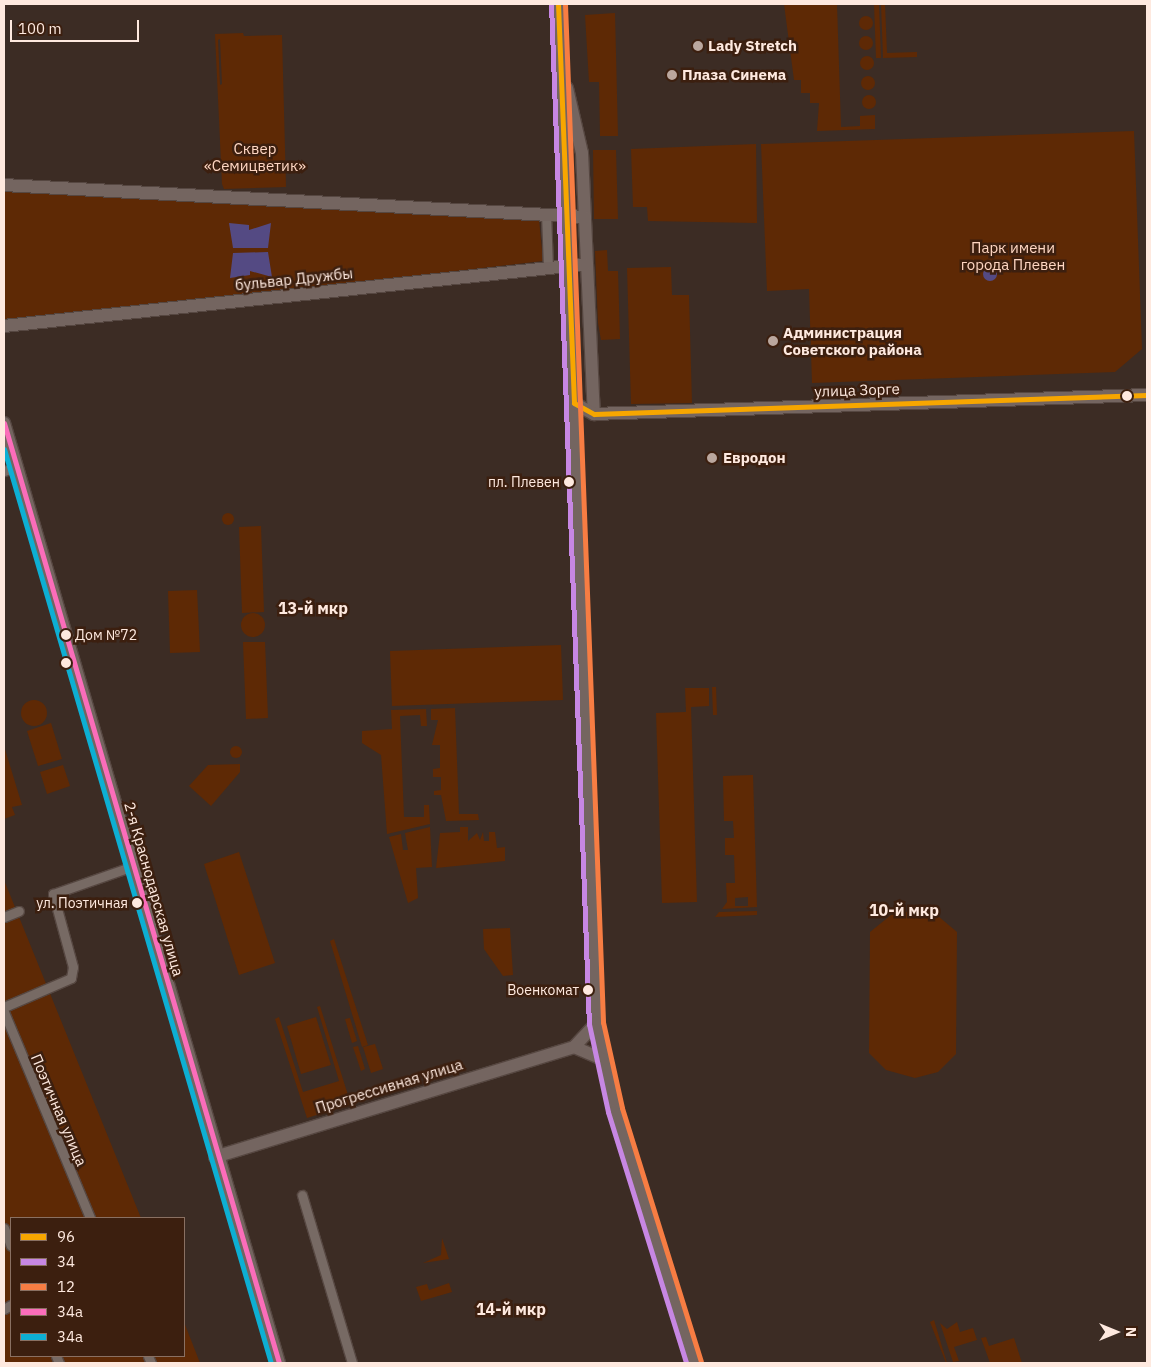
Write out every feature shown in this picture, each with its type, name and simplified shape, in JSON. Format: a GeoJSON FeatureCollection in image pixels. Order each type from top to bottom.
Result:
{"type":"FeatureCollection","features":[{"type":"Feature","properties":{"kind":"street"},"geometry":{"type":"LineString","coordinates":[[558,4],[576,430],[596,1023],[602,1059],[694,1363]]}},
{"type":"Feature","properties":{"kind":"street"},"geometry":{"type":"LineString","coordinates":[[561,64],[582,152],[594,414]]}},
{"type":"Feature","properties":{"kind":"street"},"geometry":{"type":"LineString","coordinates":[[4,184],[546,213],[584,217]]}},
{"type":"Feature","properties":{"kind":"street"},"geometry":{"type":"LineString","coordinates":[[546,213],[548,268]]}},
{"type":"Feature","properties":{"kind":"street","name":"бульвар Дружбы"},"geometry":{"type":"LineString","coordinates":[[4,326],[587,264]]}},
{"type":"Feature","properties":{"kind":"street","name":"улица Зорге"},"geometry":{"type":"LineString","coordinates":[[594,414],[1146,395]]}},
{"type":"Feature","properties":{"kind":"street"},"geometry":{"type":"LineString","coordinates":[[574,403],[594,414]]}},
{"type":"Feature","properties":{"kind":"street"},"geometry":{"type":"LineString","coordinates":[[576,430],[594,414]]}},
{"type":"Feature","properties":{"kind":"street","name":"2-я Краснодарская улица"},"geometry":{"type":"LineString","coordinates":[[4,422],[10,469],[215,1157],[279,1363]]}},
{"type":"Feature","properties":{"kind":"street"},"geometry":{"type":"LineString","coordinates":[[4,1007],[63,984],[74,967],[52,894],[130,867]]}},
{"type":"Feature","properties":{"kind":"street"},"geometry":{"type":"LineString","coordinates":[[4,917],[18,911]]}},
{"type":"Feature","properties":{"kind":"street","name":"Поэтичная улица"},"geometry":{"type":"LineString","coordinates":[[4,1012],[90,1217]]}},
{"type":"Feature","properties":{"kind":"street"},"geometry":{"type":"LineString","coordinates":[[596,1023],[574,1047],[602,1059]]}},
{"type":"Feature","properties":{"kind":"street","name":"Прогрессивная улица"},"geometry":{"type":"LineString","coordinates":[[215,1157],[574,1047]]}},
{"type":"Feature","properties":{"kind":"street"},"geometry":{"type":"LineString","coordinates":[[302,1195],[352,1363]]}},
{"type":"Feature","properties":{"kind":"street"},"geometry":{"type":"LineString","coordinates":[[4,1228],[10,1243]]}},
{"type":"Feature","properties":{"kind":"green space"},"geometry":{"type":"Polygon","coordinates":[[[784,4],[837,4],[841,127],[860,126],[860,116],[875,115],[875,129],[817,131],[819,103],[810,103],[810,93],[801,93],[801,80],[794,80],[784,4]]]}},
{"type":"Feature","properties":{"kind":"green space"},"geometry":{"type":"Polygon","coordinates":[[[874,4],[879,4],[881,58],[876,58],[874,4]]]}},
{"type":"Feature","properties":{"kind":"green space"},"geometry":{"type":"Polygon","coordinates":[[[881,4],[885,4],[887,53],[917,52],[917,57],[883,58],[881,4]]]}},
{"type":"Feature","properties":{"kind":"green space"},"geometry":{"type":"Polygon","coordinates":[[[615,13],[618,136],[600,136],[599,82],[589,82],[585,15],[615,13]]]}},
{"type":"Feature","properties":{"kind":"green space"},"geometry":{"type":"Polygon","coordinates":[[[863,16],[869,16],[873,23],[869,30],[863,30],[859,26],[859,20],[863,16]]]}},
{"type":"Feature","properties":{"kind":"green space","name":"Сквер «Семицветик»"},"geometry":{"type":"Polygon","coordinates":[[[243,33],[244,36],[282,35],[286,187],[224,189],[222,184],[215,34],[243,33]],[[220,39],[218,40],[220,85],[222,84],[220,39]]]}},
{"type":"Feature","properties":{"kind":"green space"},"geometry":{"type":"Polygon","coordinates":[[[863,36],[869,36],[873,43],[869,50],[863,50],[859,46],[859,40],[863,36]]]}},
{"type":"Feature","properties":{"kind":"green space"},"geometry":{"type":"Polygon","coordinates":[[[864,56],[870,56],[874,63],[870,70],[864,70],[860,66],[860,60],[864,56]]]}},
{"type":"Feature","properties":{"kind":"green space"},"geometry":{"type":"Polygon","coordinates":[[[865,76],[871,76],[875,83],[871,90],[865,90],[861,86],[861,80],[865,76]]]}},
{"type":"Feature","properties":{"kind":"green space"},"geometry":{"type":"Polygon","coordinates":[[[866,95],[872,95],[876,102],[872,109],[866,109],[862,105],[862,99],[866,95]]]}},
{"type":"Feature","properties":{"kind":"green space","name":"Парк имени города Плевен"},"geometry":{"type":"Polygon","coordinates":[[[1134,131],[1142,349],[1115,372],[812,383],[809,289],[767,291],[761,144],[1134,131]]]}},
{"type":"Feature","properties":{"kind":"green space"},"geometry":{"type":"Polygon","coordinates":[[[756,144],[757,223],[648,221],[647,207],[633,207],[631,149],[756,144]]]}},
{"type":"Feature","properties":{"kind":"green space"},"geometry":{"type":"Polygon","coordinates":[[[593,150],[616,150],[618,219],[594,219],[593,150]]]}},
{"type":"Feature","properties":{"kind":"green space"},"geometry":{"type":"Polygon","coordinates":[[[4,190],[539,219],[543,261],[4,323],[4,190]]]}},
{"type":"Feature","properties":{"kind":"green space"},"geometry":{"type":"Polygon","coordinates":[[[607,250],[608,271],[618,271],[620,339],[601,340],[598,323],[595,251],[607,250]]]}},
{"type":"Feature","properties":{"kind":"green space"},"geometry":{"type":"Polygon","coordinates":[[[671,267],[672,295],[689,295],[692,403],[631,404],[627,268],[671,267]]]}},
{"type":"Feature","properties":{"kind":"green space"},"geometry":{"type":"Polygon","coordinates":[[[228,513],[234,519],[228,525],[222,519],[228,513]]]}},
{"type":"Feature","properties":{"kind":"green space"},"geometry":{"type":"Polygon","coordinates":[[[261,526],[264,612],[242,613],[239,527],[261,526]]]}},
{"type":"Feature","properties":{"kind":"green space"},"geometry":{"type":"Polygon","coordinates":[[[197,590],[200,652],[170,653],[168,591],[197,590]]]}},
{"type":"Feature","properties":{"kind":"green space"},"geometry":{"type":"Polygon","coordinates":[[[253,613],[262,616],[265,625],[262,634],[253,637],[244,634],[241,625],[244,616],[253,613]]]}},
{"type":"Feature","properties":{"kind":"green space"},"geometry":{"type":"Polygon","coordinates":[[[243,642],[265,642],[268,718],[246,719],[243,642]]]}},
{"type":"Feature","properties":{"kind":"green space"},"geometry":{"type":"Polygon","coordinates":[[[561,645],[563,700],[392,706],[390,651],[561,645]]]}},
{"type":"Feature","properties":{"kind":"green space"},"geometry":{"type":"Polygon","coordinates":[[[712,687],[716,687],[717,715],[713,715],[712,687]]]}},
{"type":"Feature","properties":{"kind":"green space"},"geometry":{"type":"Polygon","coordinates":[[[685,688],[709,688],[709,706],[691,707],[697,902],[662,903],[656,713],[686,712],[685,688]]]}},
{"type":"Feature","properties":{"kind":"green space"},"geometry":{"type":"Polygon","coordinates":[[[34,700],[43,704],[47,713],[43,722],[34,726],[25,722],[21,713],[25,704],[34,700]]]}},
{"type":"Feature","properties":{"kind":"green space"},"geometry":{"type":"Polygon","coordinates":[[[455,708],[459,814],[478,814],[479,820],[446,821],[441,795],[434,795],[434,791],[441,790],[441,777],[433,777],[433,769],[440,768],[440,745],[432,745],[438,720],[431,720],[431,709],[455,708]]]}},
{"type":"Feature","properties":{"kind":"green space"},"geometry":{"type":"Polygon","coordinates":[[[426,709],[427,726],[421,726],[420,715],[400,716],[404,817],[424,817],[424,805],[429,805],[430,824],[387,834],[381,755],[362,743],[362,731],[392,729],[391,710],[426,709]]]}},
{"type":"Feature","properties":{"kind":"green space"},"geometry":{"type":"Polygon","coordinates":[[[51,723],[62,759],[38,766],[27,731],[51,723]]]}},
{"type":"Feature","properties":{"kind":"green space"},"geometry":{"type":"Polygon","coordinates":[[[4,746],[22,805],[12,807],[15,815],[4,819],[4,746]]]}},
{"type":"Feature","properties":{"kind":"green space"},"geometry":{"type":"Polygon","coordinates":[[[236,746],[242,752],[236,758],[230,752],[236,746]]]}},
{"type":"Feature","properties":{"kind":"green space"},"geometry":{"type":"Polygon","coordinates":[[[240,764],[240,772],[211,806],[189,786],[208,765],[240,764]]]}},
{"type":"Feature","properties":{"kind":"green space"},"geometry":{"type":"Polygon","coordinates":[[[63,765],[70,786],[47,794],[40,772],[63,765]]]}},
{"type":"Feature","properties":{"kind":"green space"},"geometry":{"type":"Polygon","coordinates":[[[753,775],[757,907],[722,909],[727,902],[726,883],[735,883],[734,855],[725,855],[725,838],[734,838],[733,821],[724,821],[723,776],[753,775]],[[748,897],[735,898],[735,906],[748,906],[748,897]]]}},
{"type":"Feature","properties":{"kind":"green space"},"geometry":{"type":"Polygon","coordinates":[[[430,827],[432,867],[416,868],[418,898],[408,903],[389,837],[401,834],[403,850],[408,850],[405,833],[430,827]]]}},
{"type":"Feature","properties":{"kind":"green space"},"geometry":{"type":"Polygon","coordinates":[[[460,827],[468,827],[468,841],[477,833],[480,840],[483,832],[484,841],[489,841],[489,832],[495,832],[497,848],[505,847],[505,861],[436,868],[440,833],[460,832],[460,827]]]}},
{"type":"Feature","properties":{"kind":"green space"},"geometry":{"type":"Polygon","coordinates":[[[239,852],[275,963],[239,975],[204,864],[239,852]]]}},
{"type":"Feature","properties":{"kind":"green space"},"geometry":{"type":"Polygon","coordinates":[[[4,880],[141,1217],[10,1217],[10,1357],[185,1357],[185,1325],[200,1363],[4,1363],[4,880]]]}},
{"type":"Feature","properties":{"kind":"green space"},"geometry":{"type":"Polygon","coordinates":[[[916,910],[938,916],[957,932],[956,1054],[938,1072],[915,1078],[886,1070],[869,1053],[870,932],[891,915],[916,910]]]}},
{"type":"Feature","properties":{"kind":"green space"},"geometry":{"type":"Polygon","coordinates":[[[757,911],[757,915],[715,917],[719,912],[757,911]]]}},
{"type":"Feature","properties":{"kind":"green space"},"geometry":{"type":"Polygon","coordinates":[[[510,928],[513,975],[503,976],[484,949],[483,929],[510,928]]]}},
{"type":"Feature","properties":{"kind":"green space"},"geometry":{"type":"Polygon","coordinates":[[[334,939],[368,1045],[362,1047],[330,941],[334,939]]]}},
{"type":"Feature","properties":{"kind":"green space"},"geometry":{"type":"Polygon","coordinates":[[[320,1006],[348,1095],[371,1090],[374,1097],[307,1118],[275,1019],[279,1017],[303,1092],[339,1081],[317,1007],[320,1006]]]}},
{"type":"Feature","properties":{"kind":"green space"},"geometry":{"type":"Polygon","coordinates":[[[316,1017],[331,1065],[301,1074],[287,1026],[316,1017]]]}},
{"type":"Feature","properties":{"kind":"green space"},"geometry":{"type":"Polygon","coordinates":[[[350,1018],[357,1041],[352,1043],[345,1019],[350,1018]]]}},
{"type":"Feature","properties":{"kind":"green space"},"geometry":{"type":"Polygon","coordinates":[[[375,1044],[383,1069],[371,1073],[363,1047],[375,1044]]]}},
{"type":"Feature","properties":{"kind":"green space"},"geometry":{"type":"Polygon","coordinates":[[[358,1046],[365,1069],[361,1071],[353,1047],[358,1046]]]}},
{"type":"Feature","properties":{"kind":"green space"},"geometry":{"type":"Polygon","coordinates":[[[442,1238],[449,1259],[423,1263],[441,1255],[442,1238]]]}},
{"type":"Feature","properties":{"kind":"green space"},"geometry":{"type":"Polygon","coordinates":[[[449,1283],[452,1292],[421,1301],[416,1287],[427,1284],[429,1290],[449,1283]]]}},
{"type":"Feature","properties":{"kind":"green space"},"geometry":{"type":"Polygon","coordinates":[[[934,1320],[947,1363],[930,1322],[934,1320]]]}},
{"type":"Feature","properties":{"kind":"green space"},"geometry":{"type":"Polygon","coordinates":[[[957,1322],[960,1332],[973,1328],[977,1340],[954,1347],[959,1361],[953,1362],[940,1323],[947,1329],[957,1322]]]}},
{"type":"Feature","properties":{"kind":"green space"},"geometry":{"type":"Polygon","coordinates":[[[986,1337],[989,1346],[1014,1338],[1022,1363],[990,1363],[981,1338],[986,1337]]]}},
{"type":"Feature","properties":{"kind":"shaded area"},"geometry":{"type":"Polygon","coordinates":[[[229,223],[249,225],[249,230],[271,223],[268,248],[233,248],[229,223]]]}},
{"type":"Feature","properties":{"kind":"shaded area"},"geometry":{"type":"Polygon","coordinates":[[[268,252],[272,277],[250,271],[250,275],[230,278],[233,253],[268,252]]]}},
{"type":"Feature","properties":{"kind":"shaded area"},"geometry":{"type":"Polygon","coordinates":[[[987,267],[993,267],[997,274],[993,281],[987,281],[983,277],[983,271],[987,267]]]}},
{"type":"Feature","properties":{"kind":"transit line","name":"34"},"geometry":{"type":"LineString","coordinates":[[551,4],[589,1024],[608,1112],[686,1363]]}},
{"type":"Feature","properties":{"kind":"transit line","name":"96"},"geometry":{"type":"LineString","coordinates":[[558,4],[574,403],[594,414],[1147,395]]}},
{"type":"Feature","properties":{"kind":"transit line","name":"12"},"geometry":{"type":"LineString","coordinates":[[565,4],[603,1022],[622,1108],[701,1361]]}},
{"type":"Feature","properties":{"kind":"transit line","name":"34а"},"geometry":{"type":"LineString","coordinates":[[4,423],[279,1363]]}},
{"type":"Feature","properties":{"kind":"transit line","name":"34a"},"geometry":{"type":"LineString","coordinates":[[4,449],[271,1363]]}},
{"type":"Feature","properties":{"kind":"place","name":"Lady Stretch"},"geometry":{"type":"Point","coordinates":[698,46]}},
{"type":"Feature","properties":{"kind":"place","name":"Плаза Синема"},"geometry":{"type":"Point","coordinates":[672,75]}},
{"type":"Feature","properties":{"kind":"place","name":"Администрация Советского района"},"geometry":{"type":"Point","coordinates":[773,341]}},
{"type":"Feature","properties":{"kind":"place","name":"Евродон"},"geometry":{"type":"Point","coordinates":[712,458]}},
{"type":"Feature","properties":{"kind":"place","name":"пл. Плевен"},"geometry":{"type":"Point","coordinates":[569,482]}},
{"type":"Feature","properties":{"kind":"place","name":"Дом №72"},"geometry":{"type":"Point","coordinates":[66,635]}},
{"type":"Feature","properties":{"kind":"place","name":"ул. Поэтичная"},"geometry":{"type":"Point","coordinates":[137,903]}},
{"type":"Feature","properties":{"kind":"place","name":"Военкомат"},"geometry":{"type":"Point","coordinates":[588,990]}},
{"type":"Feature","properties":{"kind":"district","name":"13-й мкр"},"geometry":{"type":"Point","coordinates":[313,608]}},
{"type":"Feature","properties":{"kind":"district","name":"10-й мкр"},"geometry":{"type":"Point","coordinates":[904,910]}},
{"type":"Feature","properties":{"kind":"district","name":"14-й мкр"},"geometry":{"type":"Point","coordinates":[511,1309]}}]}
